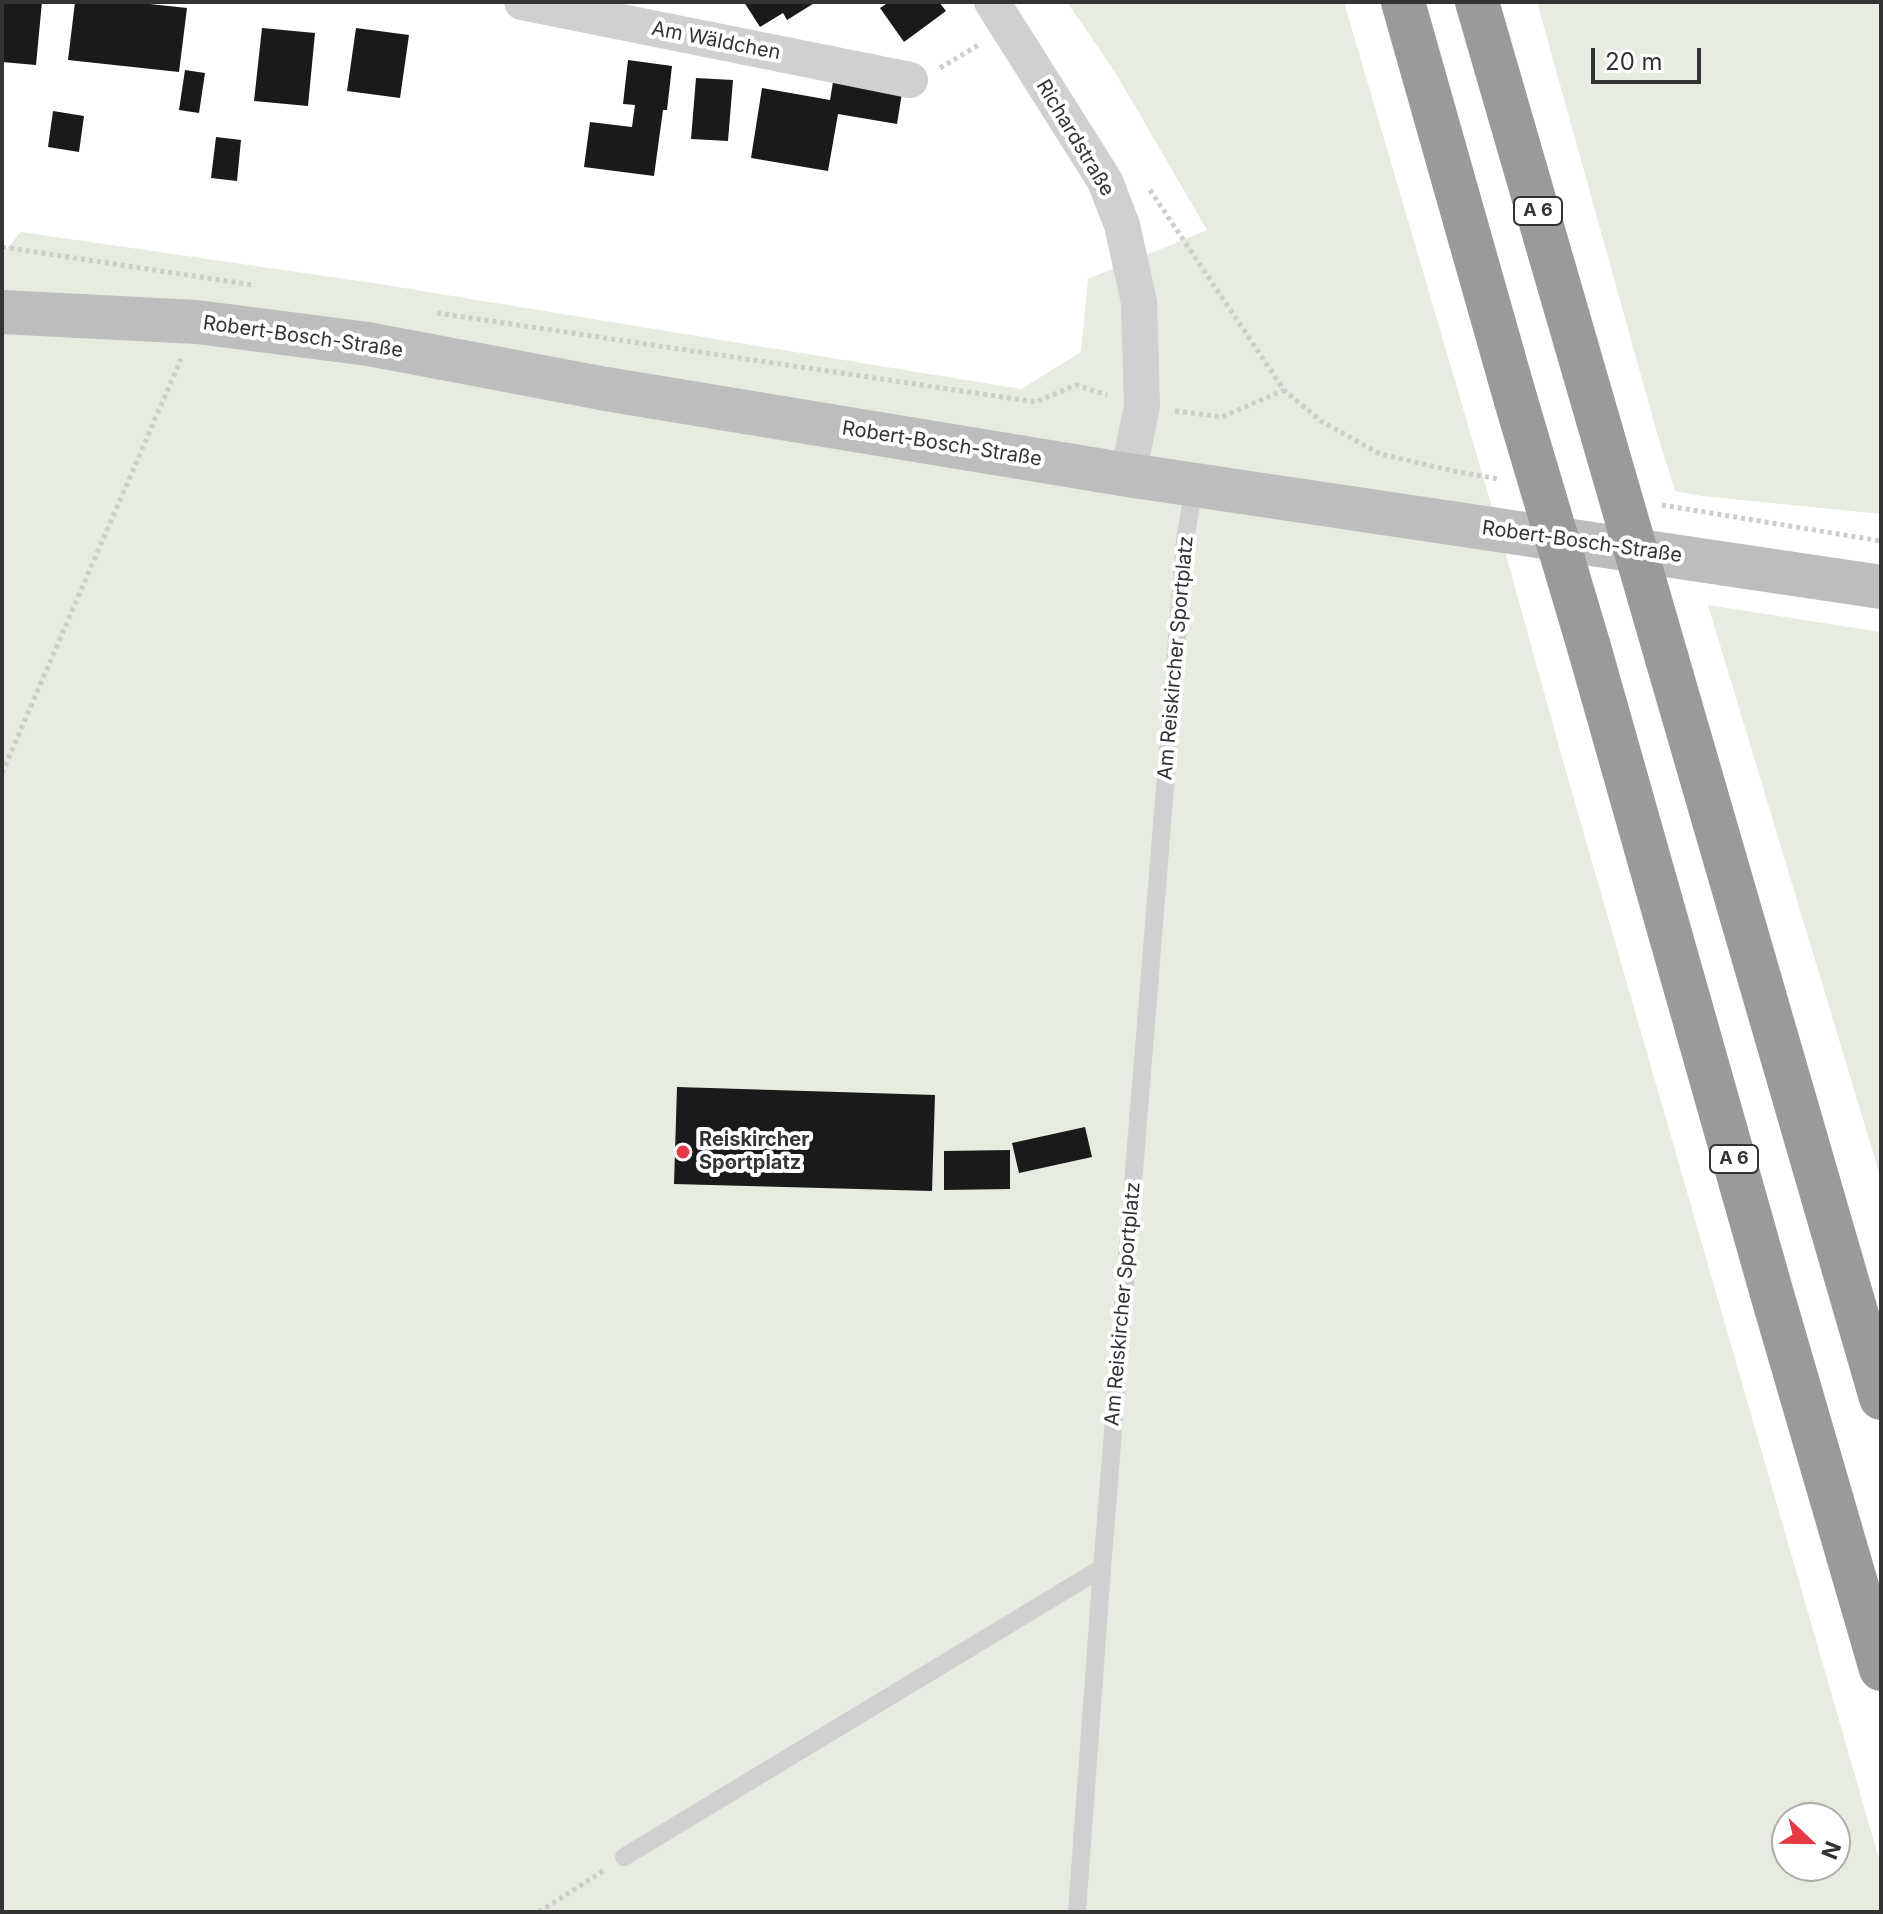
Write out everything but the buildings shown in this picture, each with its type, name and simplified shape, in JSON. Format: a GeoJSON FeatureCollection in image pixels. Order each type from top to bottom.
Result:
{"type":"FeatureCollection","features":[{"type":"Feature","properties":{"kind":"highway","name":"A 6"},"geometry":{"type":"LineString","coordinates":[[1403,2],[1881,1669]]}},
{"type":"Feature","properties":{"kind":"highway","name":"A 6"},"geometry":{"type":"LineString","coordinates":[[1477,2],[1881,1398]]}},
{"type":"Feature","properties":{"kind":"main road","name":"Robert-Bosch-Straße"},"geometry":{"type":"LineString","coordinates":[[2,312],[197,322],[368,344],[606,389],[1128,475],[1881,587]]}},
{"type":"Feature","properties":{"kind":"street","name":"Am Wäldchen"},"geometry":{"type":"LineString","coordinates":[[522,2],[910,80]]}},
{"type":"Feature","properties":{"kind":"street","name":"Richardstraße"},"geometry":{"type":"LineString","coordinates":[[1000,15],[1105,181],[1122,225],[1139,302],[1142,406],[1128,475]]}},
{"type":"Feature","properties":{"kind":"lane","name":"Am Reiskircher Sportplatz"},"geometry":{"type":"LineString","coordinates":[[1077,1912],[1184,556],[1194,484]]}},
{"type":"Feature","properties":{"kind":"lane"},"geometry":{"type":"LineString","coordinates":[[624,1857],[1102,1568]]}},
{"type":"Feature","properties":{"kind":"path"},"geometry":{"type":"LineString","coordinates":[[910,80],[944,66],[1000,15]]}},
{"type":"Feature","properties":{"kind":"path"},"geometry":{"type":"LineString","coordinates":[[1149,189],[1284,390],[1321,421],[1380,454],[1505,480]]}},
{"type":"Feature","properties":{"kind":"path"},"geometry":{"type":"LineString","coordinates":[[2,247],[253,285]]}},
{"type":"Feature","properties":{"kind":"path"},"geometry":{"type":"LineString","coordinates":[[425,311],[1036,402],[1076,385],[1142,406],[1222,417],[1284,390]]}},
{"type":"Feature","properties":{"kind":"path"},"geometry":{"type":"LineString","coordinates":[[2,773],[197,322]]}},
{"type":"Feature","properties":{"kind":"path"},"geometry":{"type":"LineString","coordinates":[[1662,505],[1881,541]]}},
{"type":"Feature","properties":{"kind":"path"},"geometry":{"type":"LineString","coordinates":[[539,1912],[624,1857]]}},
{"type":"Feature","properties":{"kind":"shaded area"},"geometry":{"type":"Polygon","coordinates":[[[1067,2],[1344,2],[1506,555],[1881,1866],[1881,1912],[2,1912],[2,254],[21,232],[373,283],[1021,389],[1081,352],[1088,279],[1207,230],[1115,72],[1067,2]]]}},
{"type":"Feature","properties":{"kind":"shaded area"},"geometry":{"type":"Polygon","coordinates":[[[1537,2],[1881,2],[1881,514],[1675,491],[1537,2]]]}},
{"type":"Feature","properties":{"kind":"shaded area"},"geometry":{"type":"Polygon","coordinates":[[[1708,605],[1881,632],[1881,1179],[1727,668],[1708,605]]]}},
{"type":"Feature","properties":{"kind":"place","name":"Reiskircher Sportplatz"},"geometry":{"type":"Point","coordinates":[683,1152]}}]}
